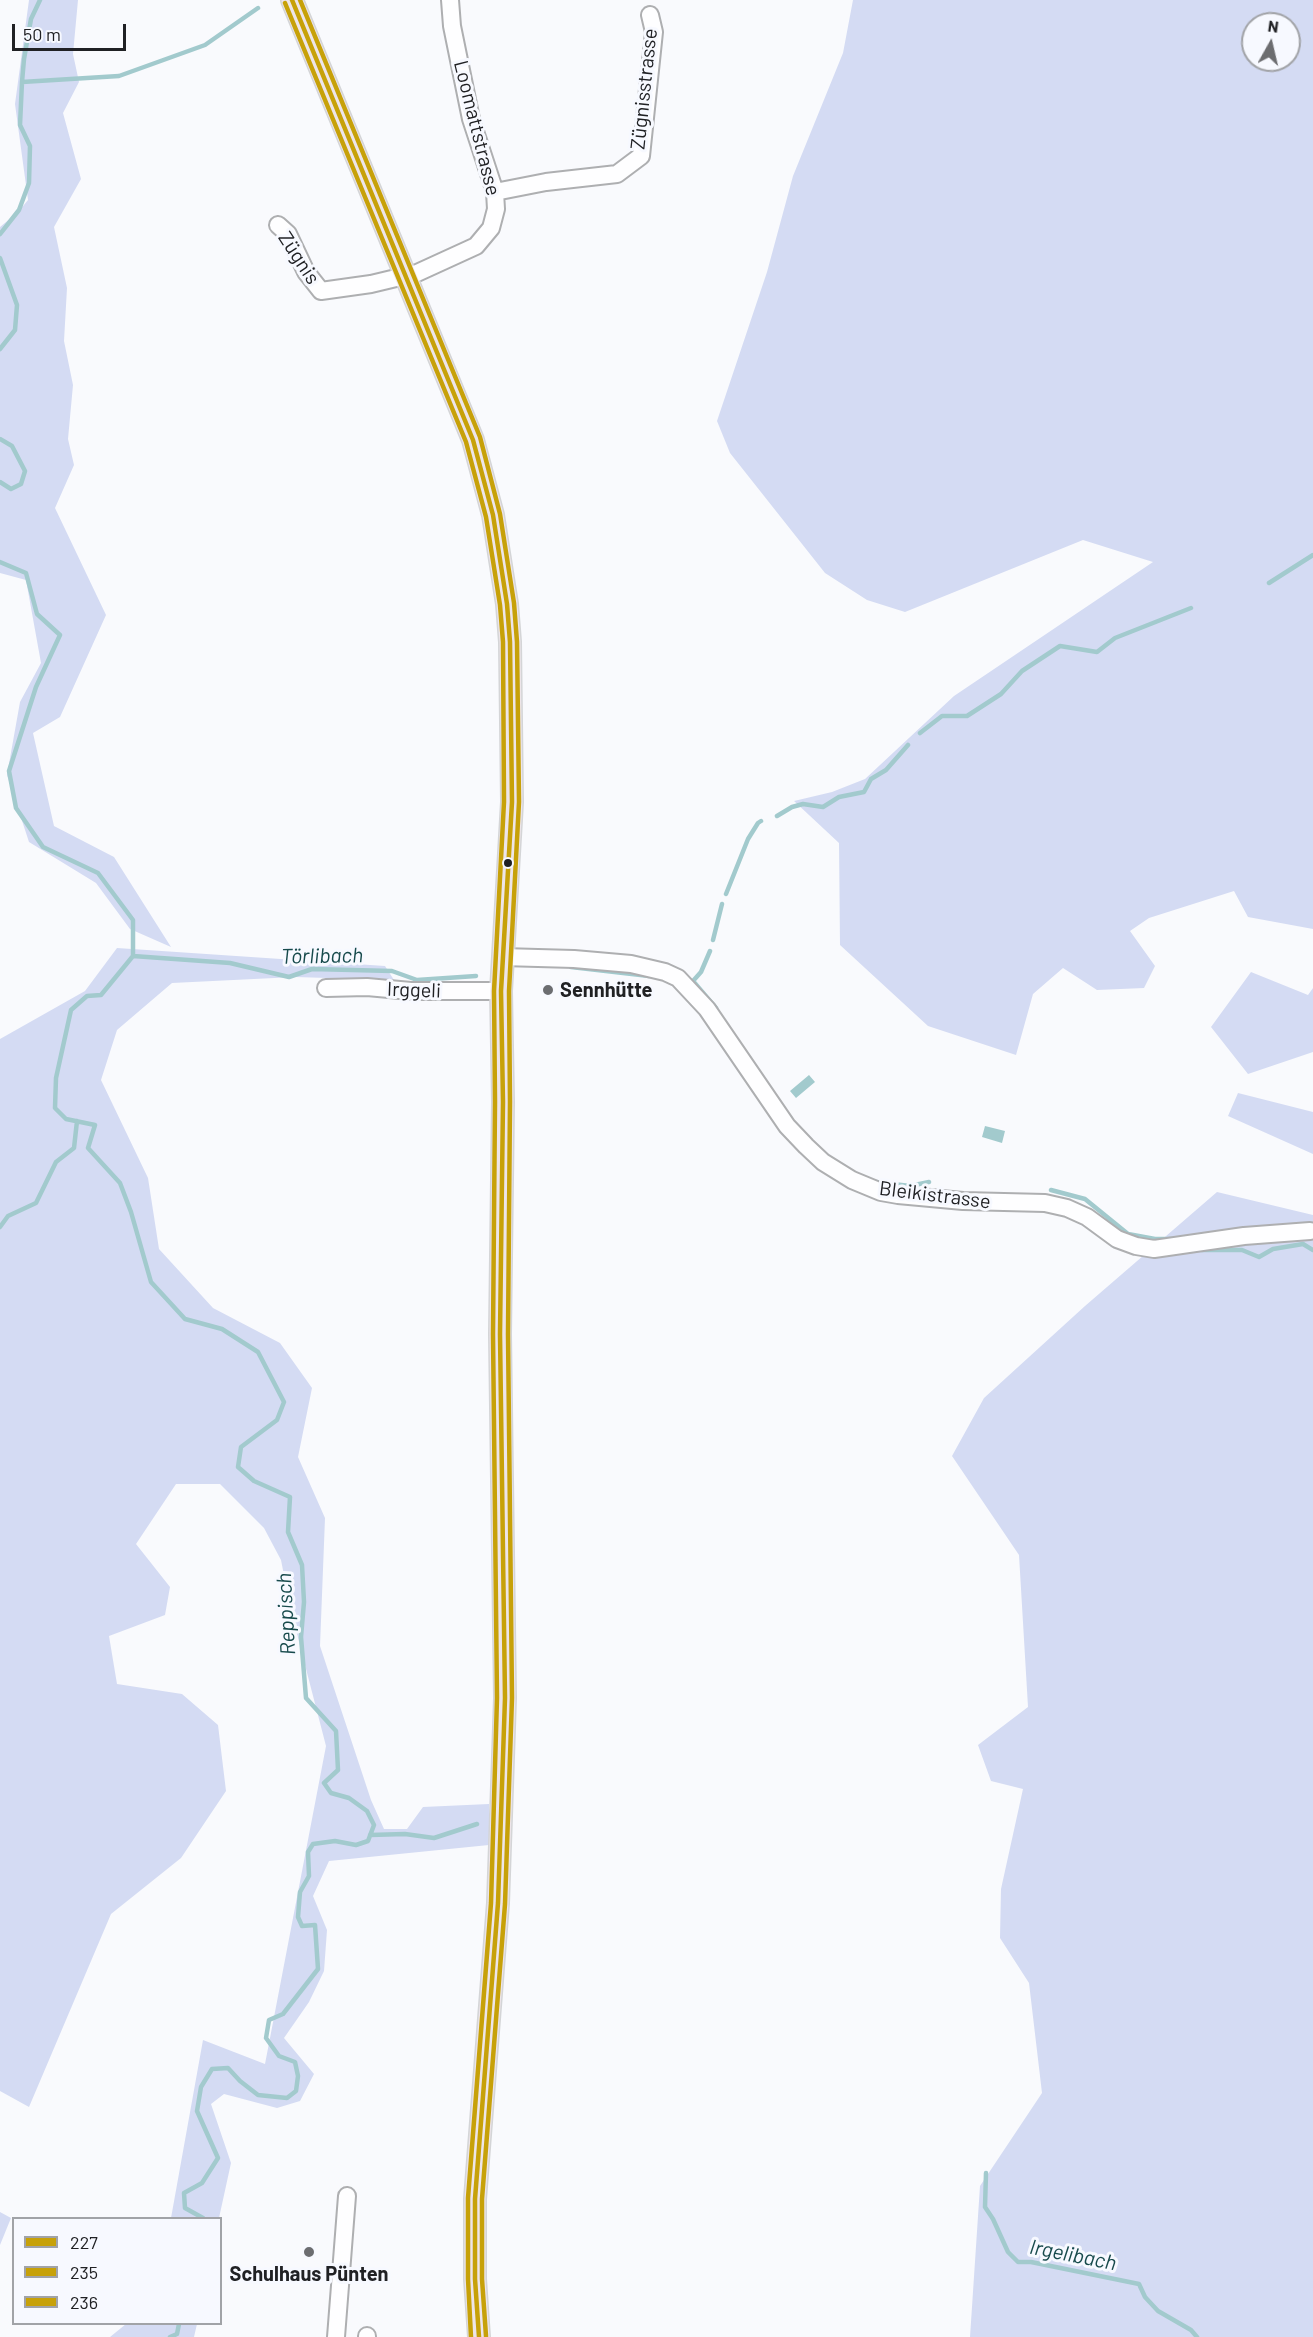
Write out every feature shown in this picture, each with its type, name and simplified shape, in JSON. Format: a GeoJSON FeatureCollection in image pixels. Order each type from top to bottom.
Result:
{"type":"FeatureCollection","features":[{"type":"Feature","properties":{"kind":"main road"},"geometry":{"type":"LineString","coordinates":[[292,0],[473,440],[484,476],[500,548],[510,642],[512,746],[510,829],[501,991],[500,1376],[506,1698],[498,1904],[475,2199],[475,2279],[479,2337]]}},
{"type":"Feature","properties":{"kind":"street","name":"Loomattstrasse"},"geometry":{"type":"LineString","coordinates":[[321,291],[406,276],[476,246],[491,228],[496,209],[495,192],[471,119],[452,26],[450,0]]}},
{"type":"Feature","properties":{"kind":"street","name":"Zügnisstrasse"},"geometry":{"type":"LineString","coordinates":[[495,192],[546,182],[617,174],[640,156],[654,32],[650,15]]}},
{"type":"Feature","properties":{"kind":"street","name":"Zügnis"},"geometry":{"type":"LineString","coordinates":[[278,225],[288,234],[306,272],[321,291]]}},
{"type":"Feature","properties":{"kind":"street","name":"Bleikistrasse"},"geometry":{"type":"LineString","coordinates":[[502,957],[593,960],[631,964],[665,972],[678,978],[707,1009],[787,1126],[823,1162],[852,1180],[881,1192],[963,1201],[1044,1203],[1067,1208],[1087,1217],[1117,1239],[1136,1246],[1154,1249],[1244,1236],[1310,1231]]}},
{"type":"Feature","properties":{"kind":"street","name":"Irggeli"},"geometry":{"type":"LineString","coordinates":[[326,988],[501,991]]}},
{"type":"Feature","properties":{"kind":"street"},"geometry":{"type":"LineString","coordinates":[[336,2337],[347,2196]]}},
{"type":"Feature","properties":{"kind":"shaded area"},"geometry":{"type":"Polygon","coordinates":[[[29,0],[78,0],[73,54],[79,82],[63,113],[81,179],[54,227],[67,288],[64,341],[73,385],[68,439],[74,465],[55,508],[106,615],[60,717],[33,733],[54,826],[114,857],[171,947],[130,929],[96,883],[29,842],[7,775],[20,702],[41,663],[26,580],[0,573],[0,227],[28,200],[15,104],[29,0]]]}},
{"type":"Feature","properties":{"kind":"shaded area"},"geometry":{"type":"Polygon","coordinates":[[[853,0],[1313,0],[1313,929],[1248,917],[1234,891],[1149,918],[1130,931],[1155,966],[1144,988],[1097,990],[1063,968],[1033,994],[1016,1055],[928,1026],[840,945],[839,843],[794,801],[832,792],[865,779],[954,696],[1153,562],[1083,540],[905,612],[867,600],[825,573],[730,453],[717,421],[767,272],[793,176],[843,53],[853,0]]]}},
{"type":"Feature","properties":{"kind":"shaded area"},"geometry":{"type":"Polygon","coordinates":[[[117,948],[385,966],[394,980],[295,977],[172,983],[117,1030],[101,1080],[148,1178],[159,1249],[213,1308],[280,1343],[312,1388],[298,1457],[325,1518],[320,1646],[371,1800],[384,1829],[407,1829],[423,1807],[489,1804],[489,1845],[329,1861],[313,1896],[327,1930],[324,1971],[309,2002],[284,2038],[314,2074],[300,2101],[277,2108],[224,2094],[211,2104],[231,2163],[219,2217],[171,2217],[203,2040],[265,2064],[326,1746],[291,1611],[281,1560],[264,1528],[220,1484],[176,1484],[136,1544],[170,1587],[165,1615],[109,1636],[117,1684],[182,1694],[218,1725],[226,1791],[181,1858],[111,1914],[29,2107],[0,2091],[0,1039],[85,991],[117,948]]]}},
{"type":"Feature","properties":{"kind":"shaded area"},"geometry":{"type":"Polygon","coordinates":[[[1251,972],[1308,995],[1313,988],[1313,1052],[1248,1074],[1211,1027],[1251,972]]]}},
{"type":"Feature","properties":{"kind":"shaded area"},"geometry":{"type":"Polygon","coordinates":[[[809,1075],[815,1082],[796,1098],[790,1091],[809,1075]]]}},
{"type":"Feature","properties":{"kind":"shaded area"},"geometry":{"type":"Polygon","coordinates":[[[1238,1093],[1313,1112],[1313,1154],[1228,1116],[1238,1093]]]}},
{"type":"Feature","properties":{"kind":"shaded area"},"geometry":{"type":"Polygon","coordinates":[[[985,1126],[1005,1131],[1002,1143],[982,1137],[985,1126]]]}},
{"type":"Feature","properties":{"kind":"shaded area"},"geometry":{"type":"Polygon","coordinates":[[[1217,1192],[1313,1215],[1313,2337],[970,2337],[980,2186],[1042,2093],[1029,1983],[1000,1938],[1001,1889],[1023,1789],[991,1781],[978,1745],[1028,1707],[1019,1555],[952,1456],[984,1398],[1085,1306],[1217,1192]]]}},
{"type":"Feature","properties":{"kind":"shaded area"},"geometry":{"type":"Polygon","coordinates":[[[0,2212],[11,2218],[0,2245],[0,2212]]]}},
{"type":"Feature","properties":{"kind":"shaded area"},"geometry":{"type":"Polygon","coordinates":[[[125,2325],[197,2325],[194,2337],[110,2337],[125,2325]]]}},
{"type":"Feature","properties":{"kind":"waterway","name":"Reppisch"},"geometry":{"type":"LineString","coordinates":[[0,234],[19,210],[29,183],[30,146],[20,125],[22,82],[31,19],[40,0]]}},
{"type":"Feature","properties":{"kind":"waterway"},"geometry":{"type":"LineString","coordinates":[[22,82],[119,76],[205,45],[258,8]]}},
{"type":"Feature","properties":{"kind":"waterway","name":"Reppisch"},"geometry":{"type":"LineString","coordinates":[[0,258],[17,305],[15,330],[0,349]]}},
{"type":"Feature","properties":{"kind":"waterway","name":"Reppisch"},"geometry":{"type":"LineString","coordinates":[[0,439],[12,446],[25,471],[21,484],[11,489],[0,482]]}},
{"type":"Feature","properties":{"kind":"waterway"},"geometry":{"type":"LineString","coordinates":[[1269,583],[1313,555]]}},
{"type":"Feature","properties":{"kind":"waterway","name":"Reppisch"},"geometry":{"type":"LineString","coordinates":[[0,562],[26,573],[37,614],[60,635],[36,687],[9,771],[16,808],[43,847],[98,873],[133,920],[133,956],[101,995],[87,996],[71,1010],[56,1078],[55,1108],[66,1119],[95,1125],[88,1148],[120,1183],[131,1212],[151,1282],[185,1319],[222,1329],[258,1352],[284,1402],[277,1420],[241,1447],[238,1467],[254,1481],[290,1497],[288,1532],[302,1565],[304,1602],[301,1637],[306,1698],[336,1731],[338,1770],[324,1783],[331,1793],[349,1798],[367,1811],[374,1825],[368,1841],[356,1845],[335,1841],[313,1844],[308,1852],[309,1876],[300,1892],[298,1917],[302,1926],[315,1925],[318,1969],[283,2014],[269,2020],[266,2038],[279,2056],[295,2062],[298,2076],[296,2091],[287,2098],[258,2095],[228,2068],[212,2069],[201,2087],[197,2111],[218,2158],[202,2183],[184,2193],[185,2208],[201,2217]]}},
{"type":"Feature","properties":{"kind":"waterway"},"geometry":{"type":"LineString","coordinates":[[920,733],[942,716],[967,716],[1001,694],[1022,671],[1060,646],[1097,652],[1115,638],[1191,608]]}},
{"type":"Feature","properties":{"kind":"waterway"},"geometry":{"type":"LineString","coordinates":[[777,816],[792,807],[803,804],[823,807],[839,797],[864,792],[871,779],[886,770],[908,745]]}},
{"type":"Feature","properties":{"kind":"waterway"},"geometry":{"type":"LineString","coordinates":[[726,894],[748,839],[761,821]]}},
{"type":"Feature","properties":{"kind":"waterway"},"geometry":{"type":"LineString","coordinates":[[713,940],[722,904]]}},
{"type":"Feature","properties":{"kind":"waterway"},"geometry":{"type":"LineString","coordinates":[[693,981],[701,972],[710,951]]}},
{"type":"Feature","properties":{"kind":"waterway","name":"Törlibach"},"geometry":{"type":"LineString","coordinates":[[133,956],[230,963],[289,977],[312,969],[392,971],[417,980],[476,976]]}},
{"type":"Feature","properties":{"kind":"waterway","name":"Törlibach"},"geometry":{"type":"LineString","coordinates":[[571,967],[649,976]]}},
{"type":"Feature","properties":{"kind":"waterway"},"geometry":{"type":"LineString","coordinates":[[693,981],[716,1008]]}},
{"type":"Feature","properties":{"kind":"waterway"},"geometry":{"type":"LineString","coordinates":[[0,1227],[8,1216],[36,1203],[56,1162],[74,1148],[77,1121]]}},
{"type":"Feature","properties":{"kind":"waterway"},"geometry":{"type":"LineString","coordinates":[[876,1182],[910,1186],[929,1182]]}},
{"type":"Feature","properties":{"kind":"waterway"},"geometry":{"type":"LineString","coordinates":[[1051,1190],[1085,1199],[1128,1234],[1155,1239],[1172,1239]]}},
{"type":"Feature","properties":{"kind":"waterway"},"geometry":{"type":"LineString","coordinates":[[1202,1250],[1242,1250],[1259,1257],[1273,1249],[1303,1244],[1313,1250]]}},
{"type":"Feature","properties":{"kind":"waterway","name":"Irgelibach"},"geometry":{"type":"LineString","coordinates":[[370,1835],[405,1834],[434,1838],[477,1824]]}},
{"type":"Feature","properties":{"kind":"waterway","name":"Irgelibach"},"geometry":{"type":"LineString","coordinates":[[986,2173],[985,2207],[1008,2252],[1018,2262],[1031,2262],[1139,2284],[1145,2297],[1158,2311],[1191,2330],[1197,2337]]}},
{"type":"Feature","properties":{"kind":"waterway","name":"Reppisch"},"geometry":{"type":"LineString","coordinates":[[170,2337],[177,2334],[179,2325]]}},
{"type":"Feature","properties":{"kind":"transit line","name":"227"},"geometry":{"type":"LineString","coordinates":[[292,0],[473,440],[493,515],[507,604],[510,642],[512,802],[501,991],[503,1102],[500,1334],[505,1698],[498,1903],[475,2199],[475,2279],[479,2337]]}},
{"type":"Feature","properties":{"kind":"transit line","name":"236"},"geometry":{"type":"LineString","coordinates":[[300,0],[480,437],[500,514],[514,603],[517,642],[519,802],[509,991],[508,1334],[512,1698],[505,1904],[482,2199],[482,2279],[486,2336]]}},
{"type":"Feature","properties":{"kind":"transit line","name":"235"},"geometry":{"type":"LineString","coordinates":[[285,3],[466,442],[486,517],[500,605],[503,642],[504,802],[494,991],[493,1334],[497,1698],[491,1903],[468,2198],[471,2337]]}},
{"type":"Feature","properties":{"kind":"place","name":"Sennhütte"},"geometry":{"type":"Point","coordinates":[548,990]}},
{"type":"Feature","properties":{"kind":"place","name":"Schulhaus Pünten"},"geometry":{"type":"Point","coordinates":[309,2252]}}]}
